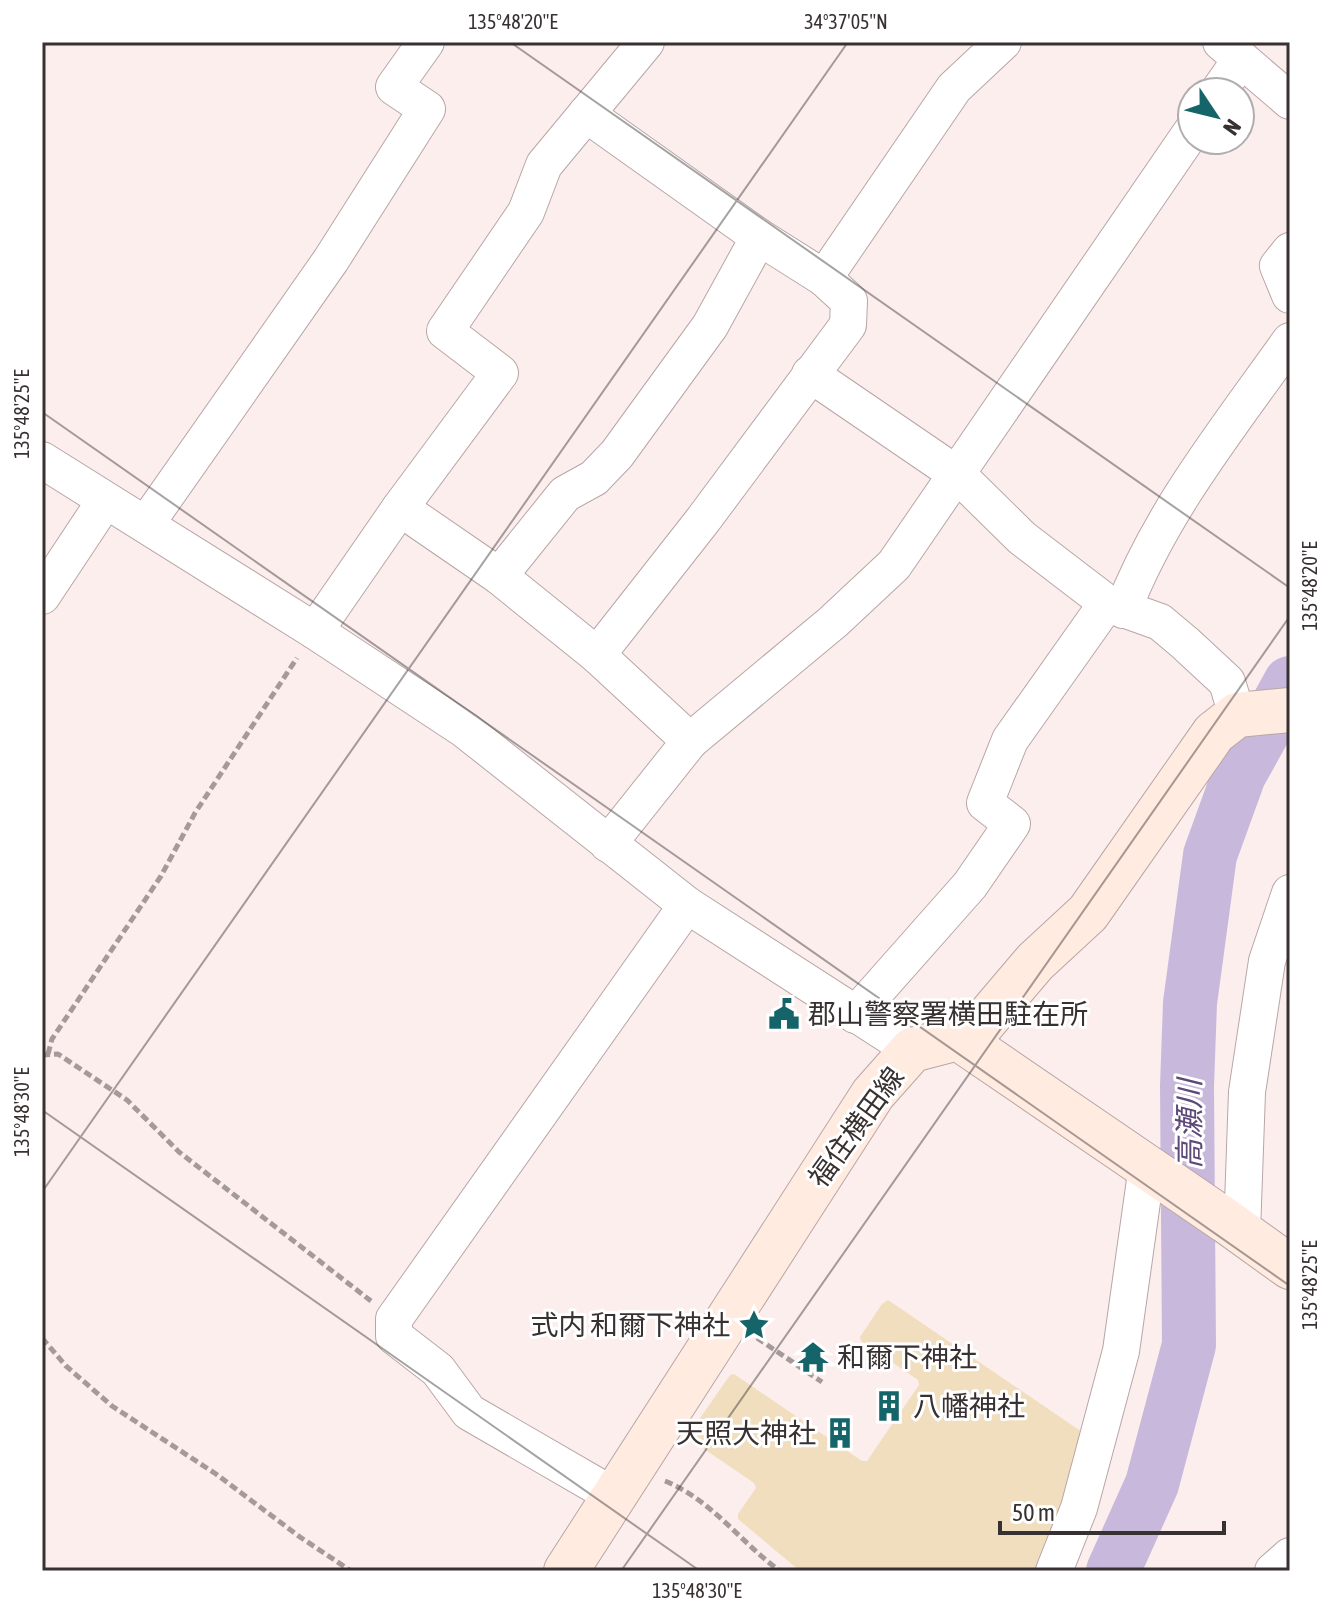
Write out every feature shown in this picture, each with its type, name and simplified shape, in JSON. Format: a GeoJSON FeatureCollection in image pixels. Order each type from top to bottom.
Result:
{"type":"FeatureCollection","features":[{"type":"Feature","properties":{"kind":"main road"},"geometry":{"type":"LineString","coordinates":[[1237,715],[1290,710]]}},
{"type":"Feature","properties":{"kind":"main road","name":"福住横田線"},"geometry":{"type":"LineString","coordinates":[[566,1571],[633,1486],[681,1389],[873,1094],[912,1050],[958,1038],[979,1028],[1035,962],[1088,913],[1214,733],[1237,715]]}},
{"type":"Feature","properties":{"kind":"main road"},"geometry":{"type":"LineString","coordinates":[[958,1038],[1290,1267]]}},
{"type":"Feature","properties":{"kind":"street"},"geometry":{"type":"LineString","coordinates":[[146,524],[331,260],[427,109],[394,87],[426,42]]}},
{"type":"Feature","properties":{"kind":"street"},"geometry":{"type":"LineString","coordinates":[[315,631],[400,508],[500,373],[445,331],[526,212],[544,165],[646,42]]}},
{"type":"Feature","properties":{"kind":"street"},"geometry":{"type":"LineString","coordinates":[[824,278],[954,88],[1003,42]]}},
{"type":"Feature","properties":{"kind":"street"},"geometry":{"type":"LineString","coordinates":[[1223,76],[1231,50],[1290,101]]}},
{"type":"Feature","properties":{"kind":"street"},"geometry":{"type":"LineString","coordinates":[[586,114],[759,237],[824,278],[849,301],[848,325],[703,520],[597,655]]}},
{"type":"Feature","properties":{"kind":"street"},"geometry":{"type":"LineString","coordinates":[[608,844],[690,741],[833,622],[894,565],[1176,155]]}},
{"type":"Feature","properties":{"kind":"street"},"geometry":{"type":"LineString","coordinates":[[499,576],[565,494],[594,478],[617,454],[710,326],[759,237]]}},
{"type":"Feature","properties":{"kind":"street"},"geometry":{"type":"LineString","coordinates":[[1290,251],[1278,266],[1290,295]]}},
{"type":"Feature","properties":{"kind":"street"},"geometry":{"type":"LineString","coordinates":[[855,1015],[970,885],[1012,824],[985,803],[1010,740],[1134,581],[1174,507],[1290,341]]}},
{"type":"Feature","properties":{"kind":"street"},"geometry":{"type":"LineString","coordinates":[[810,374],[958,475],[1022,538],[1115,607],[1160,622],[1227,682],[1237,715]]}},
{"type":"Feature","properties":{"kind":"street"},"geometry":{"type":"LineString","coordinates":[[42,460],[315,631],[465,730],[687,905],[912,1050]]}},
{"type":"Feature","properties":{"kind":"street"},"geometry":{"type":"LineString","coordinates":[[42,596],[105,501]]}},
{"type":"Feature","properties":{"kind":"street"},"geometry":{"type":"LineString","coordinates":[[400,508],[499,576],[597,655],[690,741]]}},
{"type":"Feature","properties":{"kind":"street"},"geometry":{"type":"LineString","coordinates":[[1234,1226],[1247,1092],[1267,961],[1290,893]]}},
{"type":"Feature","properties":{"kind":"street"},"geometry":{"type":"LineString","coordinates":[[633,1486],[469,1412],[438,1370],[394,1336],[394,1319],[687,905]]}},
{"type":"Feature","properties":{"kind":"street"},"geometry":{"type":"LineString","coordinates":[[1054,1571],[1079,1508],[1121,1351],[1147,1166]]}},
{"type":"Feature","properties":{"kind":"street"},"geometry":{"type":"LineString","coordinates":[[1273,1571],[1290,1556]]}},
{"type":"Feature","properties":{"kind":"path"},"geometry":{"type":"LineString","coordinates":[[315,631],[195,813],[161,876],[52,1039],[45,1055],[58,1054],[127,1100],[179,1152],[394,1319]]}},
{"type":"Feature","properties":{"kind":"path"},"geometry":{"type":"LineString","coordinates":[[754,1336],[822,1382]]}},
{"type":"Feature","properties":{"kind":"path"},"geometry":{"type":"LineString","coordinates":[[42,1338],[66,1366],[112,1406],[216,1474],[351,1571]]}},
{"type":"Feature","properties":{"kind":"path"},"geometry":{"type":"LineString","coordinates":[[633,1486],[680,1487],[714,1512],[780,1571]]}},
{"type":"Feature","properties":{"kind":"shaded area"},"geometry":{"type":"Polygon","coordinates":[[[888,1300],[1088,1436],[1044,1571],[800,1571],[738,1519],[738,1514],[756,1488],[754,1483],[691,1440],[689,1434],[730,1375],[734,1374],[862,1461],[867,1461],[919,1385],[918,1380],[861,1341],[860,1337],[888,1300]]]}},
{"type":"Feature","properties":{"kind":"waterway","name":"高瀬川"},"geometry":{"type":"LineString","coordinates":[[1113,1571],[1152,1484],[1189,1345],[1187,1086],[1190,1003],[1210,855],[1239,775],[1290,683]]}},
{"type":"Feature","properties":{"kind":"place","name":"郡山警察署横田駐在所"},"geometry":{"type":"Point","coordinates":[784,1014]}},
{"type":"Feature","properties":{"kind":"place","name":"式内 和爾下神社"},"geometry":{"type":"Point","coordinates":[754,1325]}},
{"type":"Feature","properties":{"kind":"place","name":"和爾下神社"},"geometry":{"type":"Point","coordinates":[813,1357]}},
{"type":"Feature","properties":{"kind":"place","name":"八幡神社"},"geometry":{"type":"Point","coordinates":[889,1406]}},
{"type":"Feature","properties":{"kind":"place","name":"天照大神社"},"geometry":{"type":"Point","coordinates":[840,1433]}}]}
